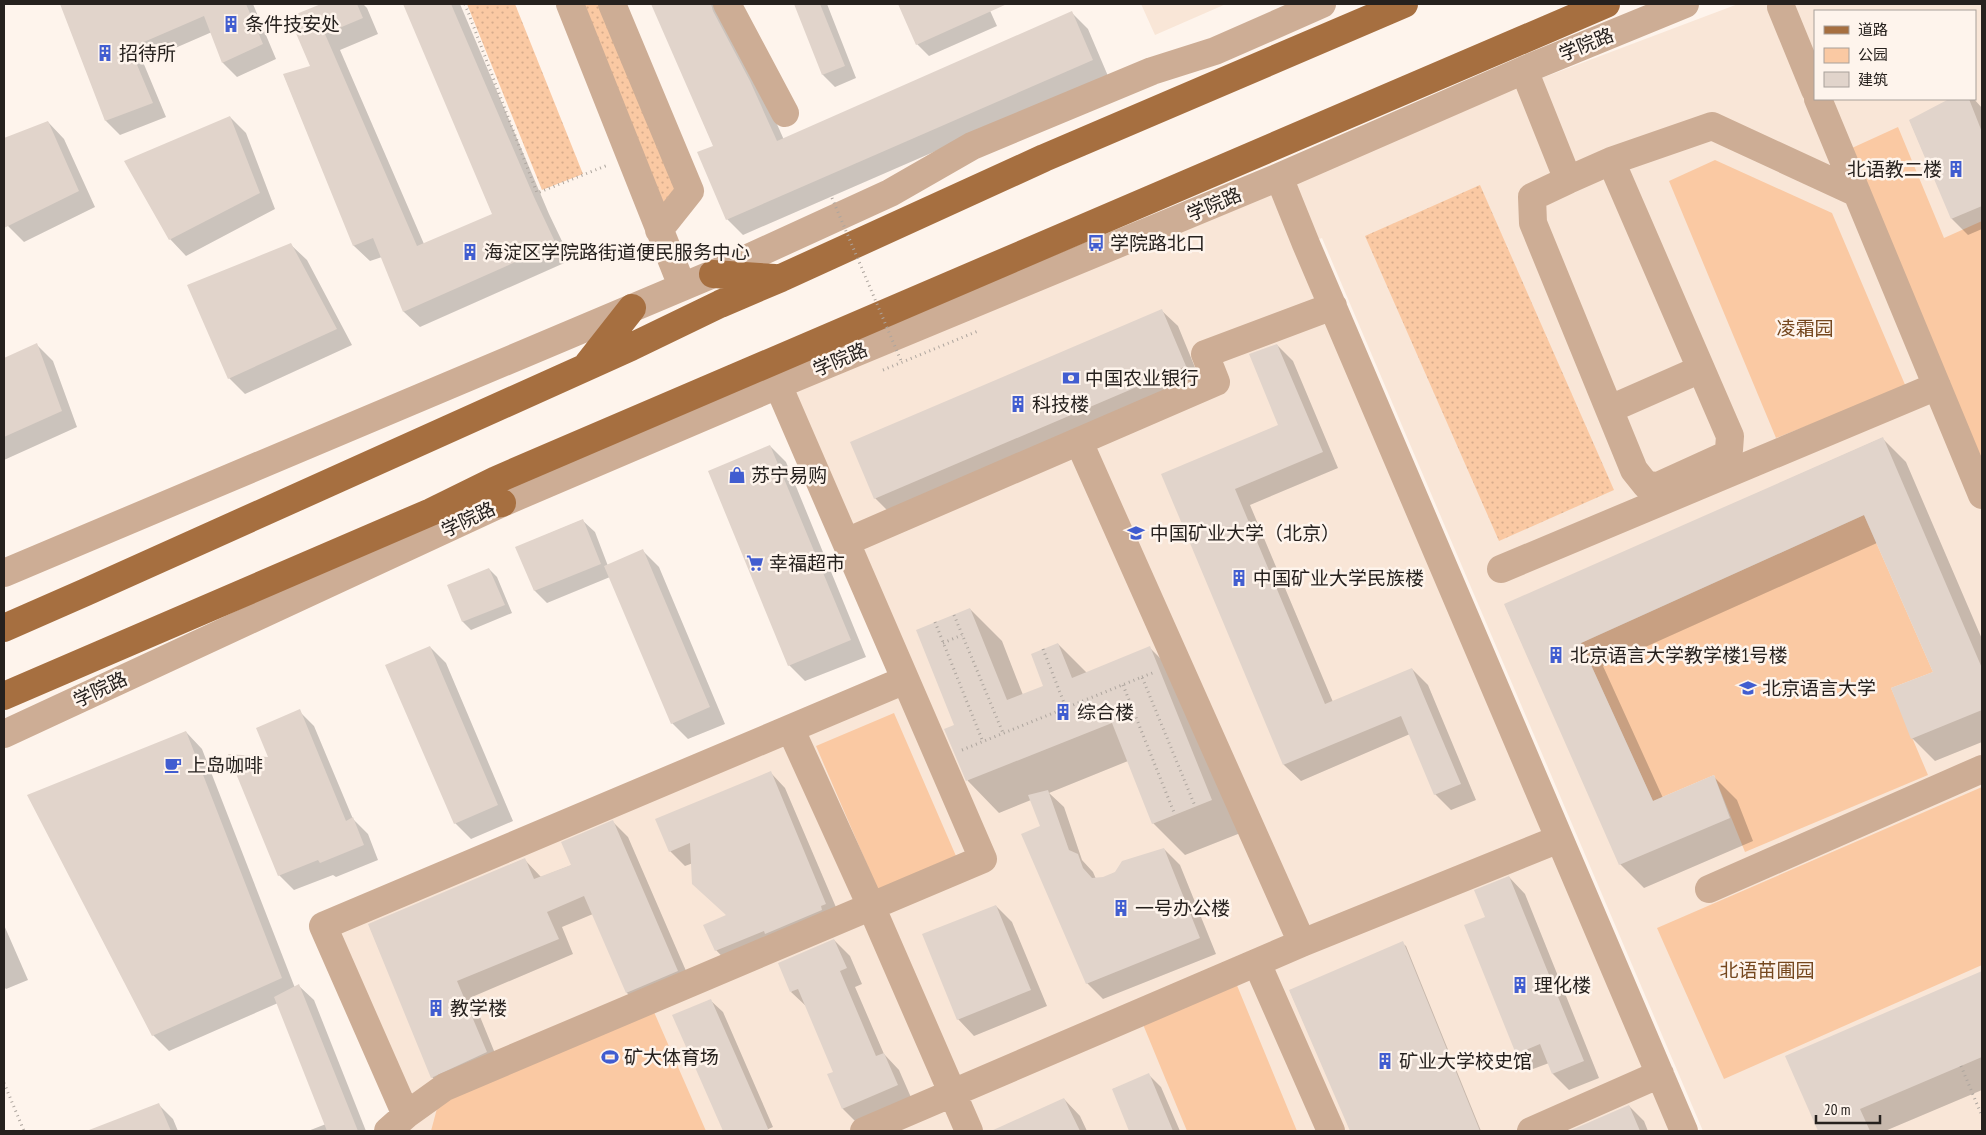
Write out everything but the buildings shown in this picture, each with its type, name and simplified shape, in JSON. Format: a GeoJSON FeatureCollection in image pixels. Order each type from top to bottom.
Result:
{"type":"FeatureCollection","features":[{"type":"Feature","properties":{"kind":"main road"},"geometry":{"type":"LineString","coordinates":[[4,628],[1044,158],[1404,4]]}},
{"type":"Feature","properties":{"kind":"main road","name":"学院路"},"geometry":{"type":"LineString","coordinates":[[4,696],[431,512],[496,480],[1606,4]]}},
{"type":"Feature","properties":{"kind":"main road"},"geometry":{"type":"LineString","coordinates":[[713,274],[781,278]]}},
{"type":"Feature","properties":{"kind":"main road"},"geometry":{"type":"LineString","coordinates":[[587,365],[632,308]]}},
{"type":"Feature","properties":{"kind":"main road"},"geometry":{"type":"LineString","coordinates":[[431,512],[502,504]]}},
{"type":"Feature","properties":{"kind":"street"},"geometry":{"type":"LineString","coordinates":[[570,4],[682,286]]}},
{"type":"Feature","properties":{"kind":"street"},"geometry":{"type":"LineString","coordinates":[[612,4],[690,191],[659,230]]}},
{"type":"Feature","properties":{"kind":"street"},"geometry":{"type":"LineString","coordinates":[[727,4],[785,113]]}},
{"type":"Feature","properties":{"kind":"street"},"geometry":{"type":"LineString","coordinates":[[4,573],[713,274],[890,193],[972,146],[1152,70],[1215,51],[1322,4]]}},
{"type":"Feature","properties":{"kind":"street","name":"学院路"},"geometry":{"type":"LineString","coordinates":[[4,734],[502,504],[778,385],[1279,177],[1524,70],[1685,4]]}},
{"type":"Feature","properties":{"kind":"street"},"geometry":{"type":"LineString","coordinates":[[1781,7],[1814,88]]}},
{"type":"Feature","properties":{"kind":"street"},"geometry":{"type":"LineString","coordinates":[[1524,70],[1568,180]]}},
{"type":"Feature","properties":{"kind":"street"},"geometry":{"type":"LineString","coordinates":[[1818,100],[1982,495]]}},
{"type":"Feature","properties":{"kind":"street"},"geometry":{"type":"LineString","coordinates":[[1611,160],[1730,436],[1729,450],[1724,456],[1658,486],[1646,485],[1634,470],[1533,223],[1532,197],[1611,160],[1712,126],[1857,192]]}},
{"type":"Feature","properties":{"kind":"street"},"geometry":{"type":"LineString","coordinates":[[1279,177],[1684,1131]]}},
{"type":"Feature","properties":{"kind":"street"},"geometry":{"type":"LineString","coordinates":[[846,542],[1216,382],[1205,354],[1333,306]]}},
{"type":"Feature","properties":{"kind":"street"},"geometry":{"type":"LineString","coordinates":[[1610,409],[1701,369]]}},
{"type":"Feature","properties":{"kind":"street"},"geometry":{"type":"LineString","coordinates":[[778,385],[983,859],[445,1087],[397,1123],[324,926],[791,730],[905,680]]}},
{"type":"Feature","properties":{"kind":"street"},"geometry":{"type":"LineString","coordinates":[[1501,569],[1937,386]]}},
{"type":"Feature","properties":{"kind":"street"},"geometry":{"type":"LineString","coordinates":[[1079,442],[1302,943]]}},
{"type":"Feature","properties":{"kind":"street"},"geometry":{"type":"LineString","coordinates":[[791,730],[970,1131]]}},
{"type":"Feature","properties":{"kind":"street"},"geometry":{"type":"LineString","coordinates":[[1709,889],[1982,769]]}},
{"type":"Feature","properties":{"kind":"street"},"geometry":{"type":"LineString","coordinates":[[864,1131],[1302,943],[1559,839]]}},
{"type":"Feature","properties":{"kind":"street"},"geometry":{"type":"LineString","coordinates":[[1257,962],[1331,1131]]}},
{"type":"Feature","properties":{"kind":"street"},"geometry":{"type":"LineString","coordinates":[[1531,1131],[1660,1074]]}},
{"type":"Feature","properties":{"kind":"path"},"geometry":{"type":"LineString","coordinates":[[465,4],[537,193],[630,157]]}},
{"type":"Feature","properties":{"kind":"path"},"geometry":{"type":"LineString","coordinates":[[832,198],[902,363]]}},
{"type":"Feature","properties":{"kind":"path"},"geometry":{"type":"LineString","coordinates":[[876,373],[978,332]]}},
{"type":"Feature","properties":{"kind":"path"},"geometry":{"type":"LineString","coordinates":[[954,614],[1003,733]]}},
{"type":"Feature","properties":{"kind":"path"},"geometry":{"type":"LineString","coordinates":[[935,622],[983,742]]}},
{"type":"Feature","properties":{"kind":"path"},"geometry":{"type":"LineString","coordinates":[[942,643],[962,634]]}},
{"type":"Feature","properties":{"kind":"path"},"geometry":{"type":"LineString","coordinates":[[1043,649],[1066,708]]}},
{"type":"Feature","properties":{"kind":"path"},"geometry":{"type":"LineString","coordinates":[[960,751],[1142,677],[1196,806]]}},
{"type":"Feature","properties":{"kind":"path"},"geometry":{"type":"LineString","coordinates":[[1122,685],[1175,815]]}},
{"type":"Feature","properties":{"kind":"path"},"geometry":{"type":"LineString","coordinates":[[1961,1066],[1982,1116]]}},
{"type":"Feature","properties":{"kind":"path"},"geometry":{"type":"LineString","coordinates":[[4,1083],[24,1131]]}},
{"type":"Feature","properties":{"kind":"shaded area"},"geometry":{"type":"Polygon","coordinates":[[[1141,4],[1226,4],[1155,35],[1141,4]]]}},
{"type":"Feature","properties":{"kind":"shaded area"},"geometry":{"type":"Polygon","coordinates":[[[1738,4],[1982,4],[1982,1131],[1703,1131],[1322,238],[1308,243],[1684,1131],[388,1131],[406,1115],[323,926],[905,680],[778,385],[1279,177],[1738,4]]]}},
{"type":"Feature","properties":{"kind":"green space"},"geometry":{"type":"Polygon","coordinates":[[[467,4],[515,4],[583,174],[542,190],[467,4]]]}},
{"type":"Feature","properties":{"kind":"green space"},"geometry":{"type":"Polygon","coordinates":[[[575,4],[608,4],[684,200],[657,210],[575,4]]]}},
{"type":"Feature","properties":{"kind":"green space"},"geometry":{"type":"Polygon","coordinates":[[[1898,127],[1944,238],[1982,221],[1982,495],[1841,153],[1898,127]]]}},
{"type":"Feature","properties":{"kind":"green space","name":"凌霜园"},"geometry":{"type":"Polygon","coordinates":[[[1715,160],[1832,213],[1906,387],[1776,438],[1669,181],[1715,160]]]}},
{"type":"Feature","properties":{"kind":"green space"},"geometry":{"type":"Polygon","coordinates":[[[1480,185],[1614,490],[1499,541],[1365,236],[1480,185]]]}},
{"type":"Feature","properties":{"kind":"green space"},"geometry":{"type":"Polygon","coordinates":[[[1864,515],[1933,672],[1891,688],[1928,775],[1745,852],[1714,775],[1653,801],[1581,643],[1864,515]]]}},
{"type":"Feature","properties":{"kind":"green space"},"geometry":{"type":"Polygon","coordinates":[[[894,713],[956,856],[878,890],[816,746],[894,713]]]}},
{"type":"Feature","properties":{"kind":"green space","name":"北语苗圃园"},"geometry":{"type":"Polygon","coordinates":[[[1982,787],[1982,965],[1724,1079],[1657,928],[1982,787]]]}},
{"type":"Feature","properties":{"kind":"green space"},"geometry":{"type":"Polygon","coordinates":[[[1236,983],[1297,1131],[1187,1131],[1142,1022],[1236,983]]]}},
{"type":"Feature","properties":{"kind":"green space","name":"矿大体育场"},"geometry":{"type":"Polygon","coordinates":[[[654,1012],[706,1131],[431,1131],[439,1101],[654,1012]]]}},
{"type":"Feature","properties":{"kind":"place","name":"条件技安处"},"geometry":{"type":"Point","coordinates":[231,24]}},
{"type":"Feature","properties":{"kind":"place","name":"招待所"},"geometry":{"type":"Point","coordinates":[105,53]}},
{"type":"Feature","properties":{"kind":"place","name":"北语教二楼"},"geometry":{"type":"Point","coordinates":[1956,169]}},
{"type":"Feature","properties":{"kind":"place","name":"学院路北口"},"geometry":{"type":"Point","coordinates":[1096,243]}},
{"type":"Feature","properties":{"kind":"place","name":"海淀区学院路街道便民服务中心"},"geometry":{"type":"Point","coordinates":[470,252]}},
{"type":"Feature","properties":{"kind":"place","name":"中国农业银行"},"geometry":{"type":"Point","coordinates":[1071,378]}},
{"type":"Feature","properties":{"kind":"place","name":"科技楼"},"geometry":{"type":"Point","coordinates":[1018,404]}},
{"type":"Feature","properties":{"kind":"place","name":"苏宁易购"},"geometry":{"type":"Point","coordinates":[737,475]}},
{"type":"Feature","properties":{"kind":"place","name":"中国矿业大学（北京）"},"geometry":{"type":"Point","coordinates":[1136,533]}},
{"type":"Feature","properties":{"kind":"place","name":"幸福超市"},"geometry":{"type":"Point","coordinates":[755,563]}},
{"type":"Feature","properties":{"kind":"place","name":"中国矿业大学民族楼"},"geometry":{"type":"Point","coordinates":[1239,578]}},
{"type":"Feature","properties":{"kind":"place","name":"北京语言大学教学楼1号楼"},"geometry":{"type":"Point","coordinates":[1556,655]}},
{"type":"Feature","properties":{"kind":"place","name":"北京语言大学"},"geometry":{"type":"Point","coordinates":[1748,688]}},
{"type":"Feature","properties":{"kind":"place","name":"综合楼"},"geometry":{"type":"Point","coordinates":[1063,712]}},
{"type":"Feature","properties":{"kind":"place","name":"上岛咖啡"},"geometry":{"type":"Point","coordinates":[173,765]}},
{"type":"Feature","properties":{"kind":"place","name":"一号办公楼"},"geometry":{"type":"Point","coordinates":[1121,908]}},
{"type":"Feature","properties":{"kind":"place","name":"理化楼"},"geometry":{"type":"Point","coordinates":[1520,985]}},
{"type":"Feature","properties":{"kind":"place","name":"教学楼"},"geometry":{"type":"Point","coordinates":[436,1008]}},
{"type":"Feature","properties":{"kind":"place","name":"矿大体育场"},"geometry":{"type":"Point","coordinates":[610,1057]}},
{"type":"Feature","properties":{"kind":"place","name":"矿业大学校史馆"},"geometry":{"type":"Point","coordinates":[1385,1061]}}]}
